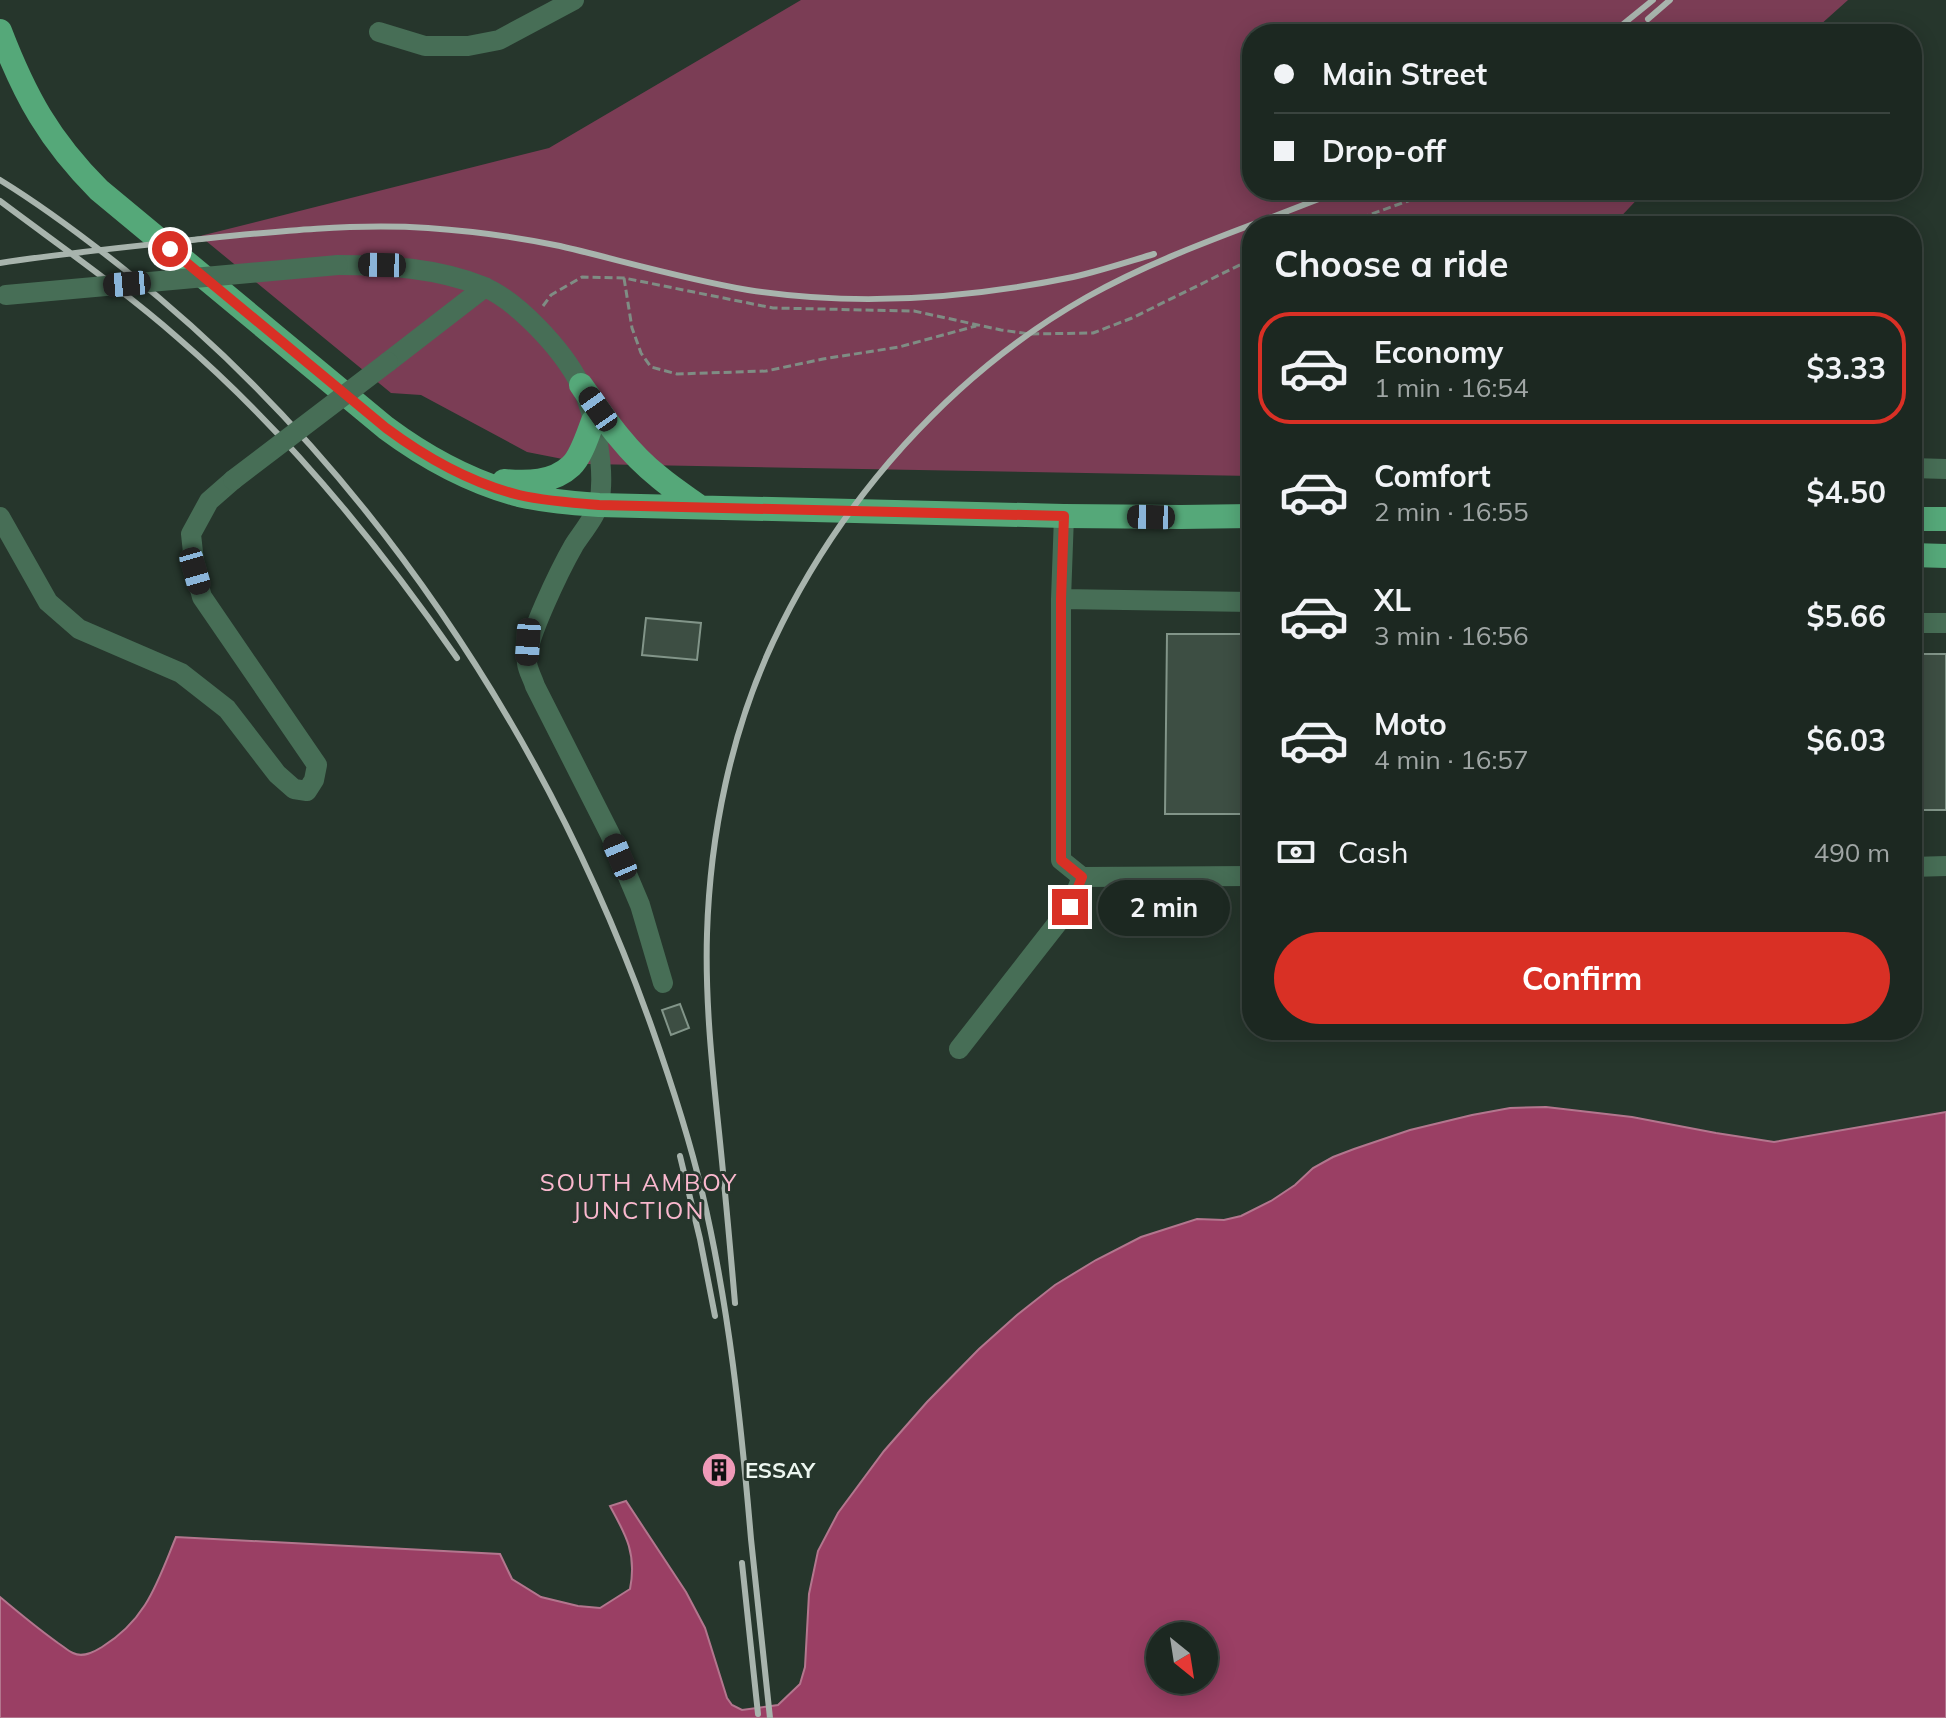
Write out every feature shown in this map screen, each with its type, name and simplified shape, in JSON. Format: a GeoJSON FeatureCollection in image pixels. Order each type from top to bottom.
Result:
{"type":"FeatureCollection","features":[{"type":"Feature","properties":{"kind":"main road"},"geometry":{"type":"LineString","coordinates":[[0,31],[33,106],[74,165],[99,190],[386,428],[410,446],[474,479],[518,495],[599,505],[1064,516],[1242,516]]}},
{"type":"Feature","properties":{"kind":"main road"},"geometry":{"type":"LineString","coordinates":[[581,385],[637,456],[657,476],[700,507]]}},
{"type":"Feature","properties":{"kind":"main road"},"geometry":{"type":"LineString","coordinates":[[474,479],[527,483],[555,476],[572,466],[593,421]]}},
{"type":"Feature","properties":{"kind":"main road"},"geometry":{"type":"LineString","coordinates":[[1181,517],[1242,524]]}},
{"type":"Feature","properties":{"kind":"main road"},"geometry":{"type":"LineString","coordinates":[[1922,519],[1946,519]]}},
{"type":"Feature","properties":{"kind":"main road"},"geometry":{"type":"LineString","coordinates":[[1922,555],[1946,556]]}},
{"type":"Feature","properties":{"kind":"street"},"geometry":{"type":"LineString","coordinates":[[379,32],[425,46],[468,46],[499,40],[572,0]]}},
{"type":"Feature","properties":{"kind":"street"},"geometry":{"type":"LineString","coordinates":[[3,295],[338,265],[382,265],[452,276],[485,287],[520,312],[549,340],[581,385],[593,421],[601,480],[599,505],[568,556],[528,642],[527,663],[535,686],[610,834],[640,905],[663,983]]}},
{"type":"Feature","properties":{"kind":"street"},"geometry":{"type":"LineString","coordinates":[[0,517],[48,602],[79,629],[181,673],[227,709],[277,774],[294,789],[307,791],[314,780],[317,765],[202,597],[195,571],[191,534],[209,501],[233,480],[485,287]]}},
{"type":"Feature","properties":{"kind":"street"},"geometry":{"type":"LineString","coordinates":[[1922,468],[1946,469]]}},
{"type":"Feature","properties":{"kind":"street"},"geometry":{"type":"LineString","coordinates":[[1064,516],[1061,860],[1082,877],[1242,876]]}},
{"type":"Feature","properties":{"kind":"street"},"geometry":{"type":"LineString","coordinates":[[1061,599],[1242,602]]}},
{"type":"Feature","properties":{"kind":"street"},"geometry":{"type":"LineString","coordinates":[[1922,623],[1946,623]]}},
{"type":"Feature","properties":{"kind":"street"},"geometry":{"type":"LineString","coordinates":[[1922,867],[1946,866]]}},
{"type":"Feature","properties":{"kind":"street"},"geometry":{"type":"LineString","coordinates":[[959,1049],[1070,907],[1082,877]]}},
{"type":"Feature","properties":{"kind":"path"},"geometry":{"type":"LineString","coordinates":[[1366,216],[1411,200]]}},
{"type":"Feature","properties":{"kind":"path"},"geometry":{"type":"LineString","coordinates":[[531,322],[551,295],[582,277],[624,278],[773,308],[914,311],[1030,334],[1093,333],[1132,318],[1242,264]]}},
{"type":"Feature","properties":{"kind":"path"},"geometry":{"type":"LineString","coordinates":[[624,278],[632,328],[641,353],[651,367],[677,374],[766,371],[899,347],[979,325]]}},
{"type":"Feature","properties":{"kind":"shaded area"},"geometry":{"type":"Polygon","coordinates":[[[801,0],[1848,0],[1821,24],[1242,24],[1242,200],[1637,200],[1621,216],[1242,216],[1242,476],[588,464],[527,452],[421,395],[391,393],[200,236],[549,148],[801,0]]]}},
{"type":"Feature","properties":{"kind":"shaded area"},"geometry":{"type":"Polygon","coordinates":[[[1546,1107],[1632,1117],[1774,1142],[1946,1112],[1946,1718],[0,1718],[0,1597],[69,1651],[88,1654],[117,1636],[140,1612],[156,1585],[176,1537],[500,1554],[512,1579],[541,1597],[600,1608],[630,1589],[632,1565],[629,1545],[610,1506],[626,1501],[686,1592],[705,1628],[727,1698],[732,1705],[742,1710],[778,1705],[800,1684],[805,1667],[809,1594],[818,1551],[838,1513],[884,1451],[927,1402],[1017,1315],[1055,1285],[1141,1237],[1197,1219],[1224,1220],[1241,1216],[1271,1201],[1313,1168],[1333,1157],[1410,1130],[1510,1108],[1546,1107]]]}},
{"type":"Feature","properties":{"kind":"building"},"geometry":{"type":"Polygon","coordinates":[[[646,618],[701,623],[697,660],[642,655],[646,618]]]}},
{"type":"Feature","properties":{"kind":"building"},"geometry":{"type":"Polygon","coordinates":[[[1167,634],[1242,634],[1242,814],[1165,814],[1167,634]]]}},
{"type":"Feature","properties":{"kind":"building"},"geometry":{"type":"Polygon","coordinates":[[[1922,654],[1946,654],[1946,810],[1922,810],[1922,654]]]}},
{"type":"Feature","properties":{"kind":"building"},"geometry":{"type":"Polygon","coordinates":[[[680,1004],[689,1028],[671,1035],[662,1010],[680,1004]]]}},
{"type":"Feature","properties":{"kind":"railway"},"geometry":{"type":"LineString","coordinates":[[1623,24],[1653,0]]}},
{"type":"Feature","properties":{"kind":"railway"},"geometry":{"type":"LineString","coordinates":[[1648,19],[1670,0]]}},
{"type":"Feature","properties":{"kind":"railway"},"geometry":{"type":"LineString","coordinates":[[0,180],[124,269],[212,345],[295,428],[371,517],[440,612],[504,711],[560,814],[610,920],[652,1028],[702,1192],[720,1278],[733,1364],[770,1718]]}},
{"type":"Feature","properties":{"kind":"railway"},"geometry":{"type":"LineString","coordinates":[[1280,214],[1316,200]]}},
{"type":"Feature","properties":{"kind":"railway"},"geometry":{"type":"LineString","coordinates":[[0,201],[157,320],[256,411],[362,530],[457,658]]}},
{"type":"Feature","properties":{"kind":"railway"},"geometry":{"type":"LineString","coordinates":[[1275,216],[1288,211]]}},
{"type":"Feature","properties":{"kind":"railway"},"geometry":{"type":"LineString","coordinates":[[0,263],[251,234],[339,227],[428,228],[560,246],[748,290],[870,299],[952,295],[1033,285],[1083,275],[1154,254]]}},
{"type":"Feature","properties":{"kind":"railway"},"geometry":{"type":"LineString","coordinates":[[735,1303],[710,1033],[707,959],[709,896],[718,821],[734,748],[773,642],[831,539],[865,491],[945,403],[1037,328],[1087,297],[1136,272],[1242,229]]}},
{"type":"Feature","properties":{"kind":"railway"},"geometry":{"type":"LineString","coordinates":[[680,1156],[715,1316]]}},
{"type":"Feature","properties":{"kind":"railway"},"geometry":{"type":"LineString","coordinates":[[742,1563],[758,1714]]}},
{"type":"Feature","properties":{"kind":"place","name":"ESSAY"},"geometry":{"type":"Point","coordinates":[719,1470]}},
{"type":"Feature","properties":{"kind":"district","name":"SOUTH AMBOY JUNCTION"},"geometry":{"type":"Point","coordinates":[639,1196]}},
{"type":"Feature","properties":{"kind":"route"},"geometry":{"type":"LineString","coordinates":[[170,249],[410,446],[467,476],[518,495],[599,505],[1064,516],[1061,860],[1082,877],[1070,907]]}}]}
